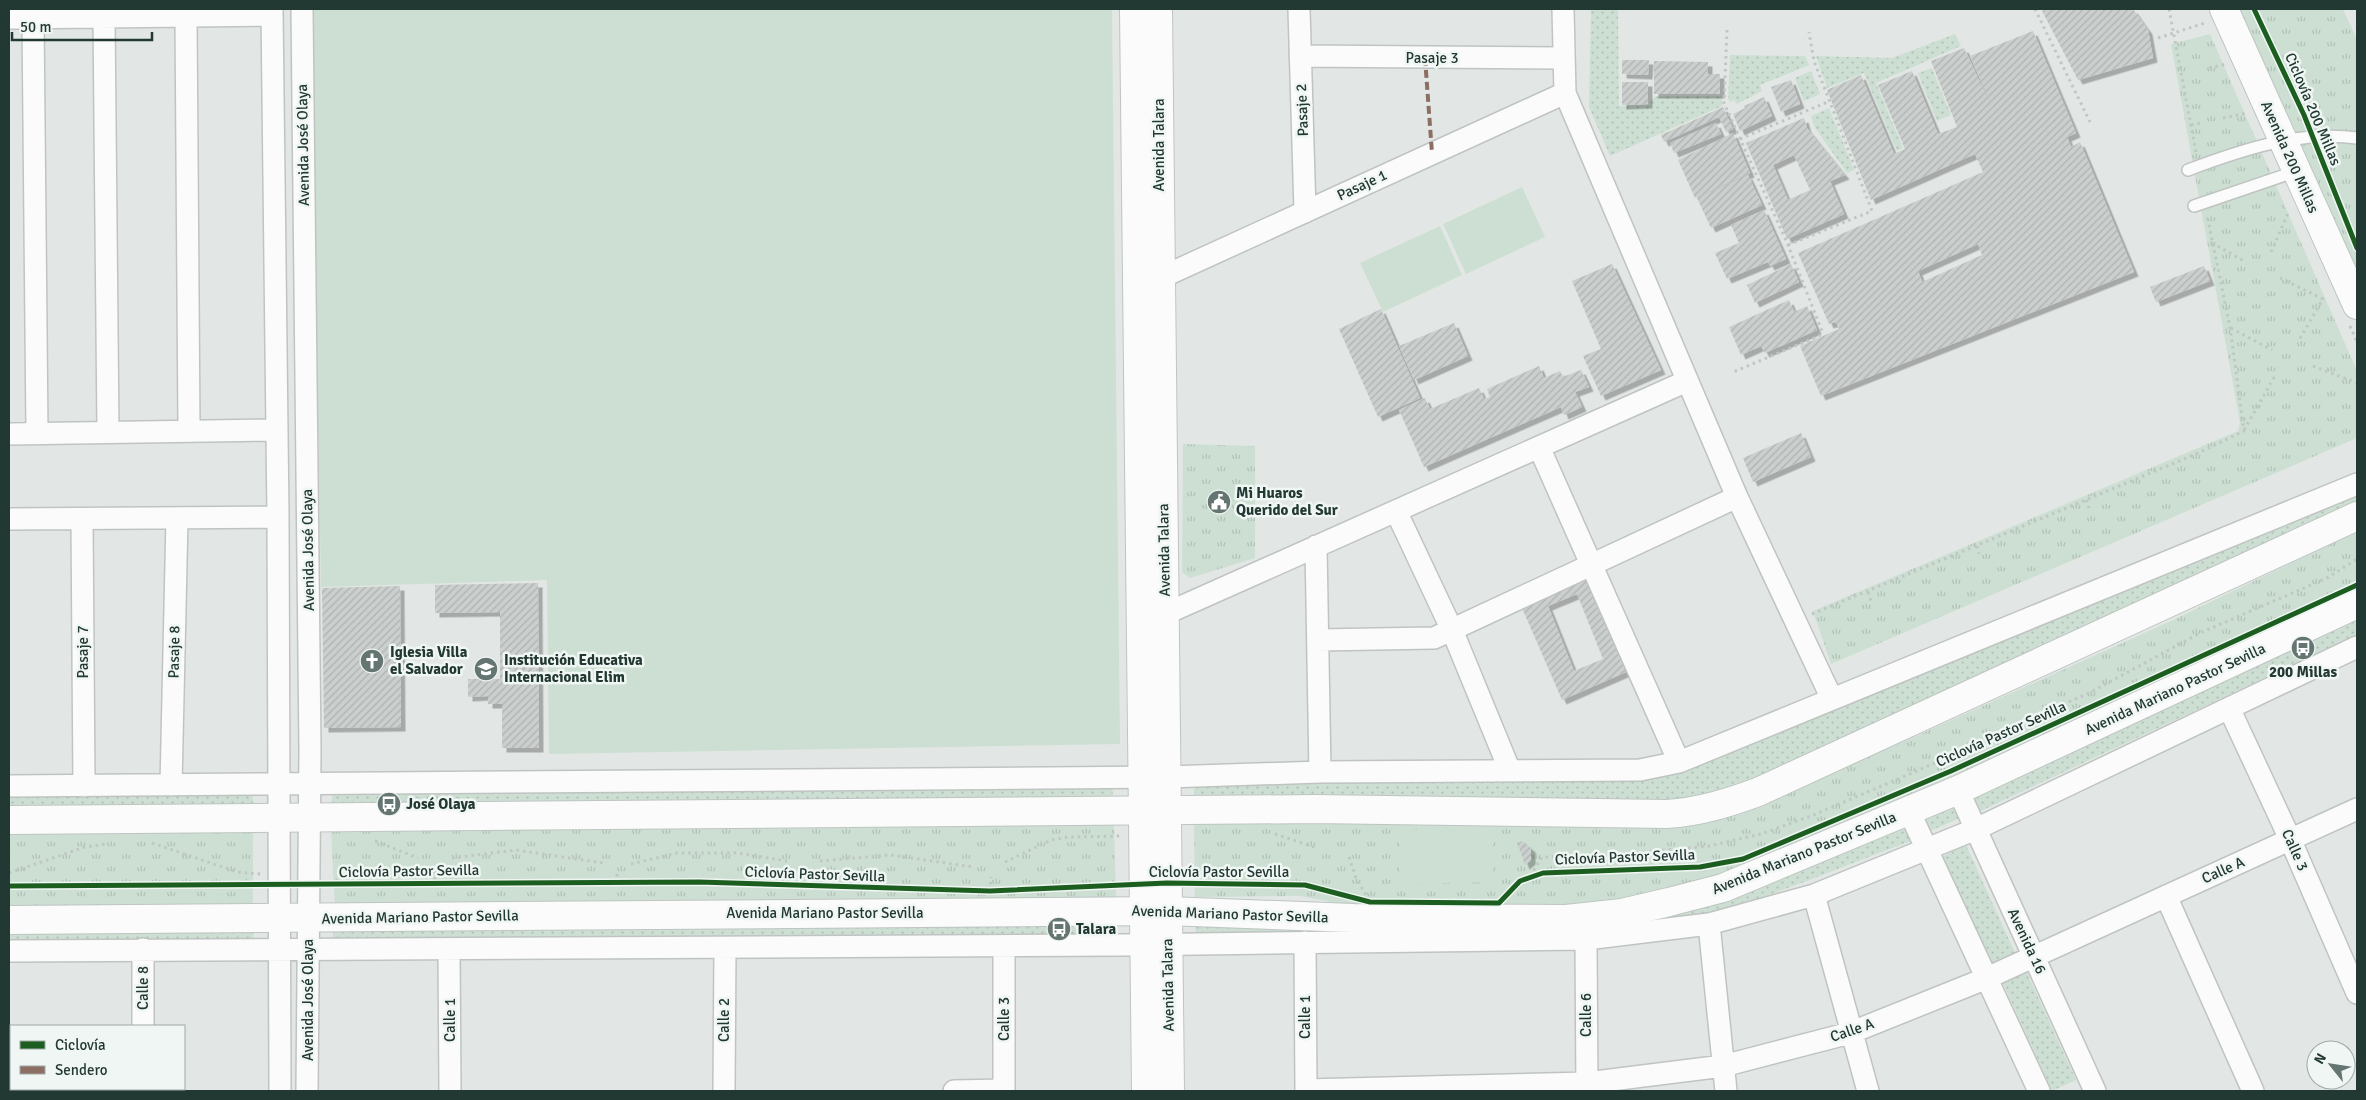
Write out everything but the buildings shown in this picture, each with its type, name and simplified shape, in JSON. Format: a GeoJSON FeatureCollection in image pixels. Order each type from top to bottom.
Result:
{"type":"FeatureCollection","features":[{"type":"Feature","properties":{"kind":"main road","name":"Avenida Talara"},"geometry":{"type":"LineString","coordinates":[[1134,9],[1155,777]]}},
{"type":"Feature","properties":{"kind":"main road","name":"Avenida Talara"},"geometry":{"type":"LineString","coordinates":[[1146,1091],[1155,944],[1152,819],[1165,614],[1158,9]]}},
{"type":"Feature","properties":{"kind":"main road","name":"Avenida 200 Millas"},"geometry":{"type":"LineString","coordinates":[[2225,12],[2357,305]]}},
{"type":"Feature","properties":{"kind":"main road"},"geometry":{"type":"LineString","coordinates":[[9,820],[310,816],[1152,819],[1315,809],[1691,813],[1723,805],[1758,792],[2357,516]]}},
{"type":"Feature","properties":{"kind":"main road","name":"Avenida Mariano Pastor Sevilla"},"geometry":{"type":"LineString","coordinates":[[9,920],[1155,911],[1372,918],[1566,919],[1622,913],[1723,888],[1910,811],[2357,604]]}},
{"type":"Feature","properties":{"kind":"main road","name":"Avenida Talara"},"geometry":{"type":"LineString","coordinates":[[1155,944],[1170,1091]]}},
{"type":"Feature","properties":{"kind":"street","name":"Avenida José Olaya"},"geometry":{"type":"LineString","coordinates":[[302,9],[310,784],[307,1091]]}},
{"type":"Feature","properties":{"kind":"street","name":"Pasaje 2"},"geometry":{"type":"LineString","coordinates":[[1299,9],[1305,212]]}},
{"type":"Feature","properties":{"kind":"street"},"geometry":{"type":"LineString","coordinates":[[1563,9],[1565,93],[1737,497],[1832,699]]}},
{"type":"Feature","properties":{"kind":"street","name":"Avenida José Olaya"},"geometry":{"type":"LineString","coordinates":[[272,12],[278,517],[278,948],[280,1091]]}},
{"type":"Feature","properties":{"kind":"street"},"geometry":{"type":"LineString","coordinates":[[9,18],[186,16],[272,12]]}},
{"type":"Feature","properties":{"kind":"street"},"geometry":{"type":"LineString","coordinates":[[186,16],[190,432]]}},
{"type":"Feature","properties":{"kind":"street"},"geometry":{"type":"LineString","coordinates":[[104,17],[108,432]]}},
{"type":"Feature","properties":{"kind":"street"},"geometry":{"type":"LineString","coordinates":[[33,18],[37,433]]}},
{"type":"Feature","properties":{"kind":"street","name":"Pasaje 3"},"geometry":{"type":"LineString","coordinates":[[1300,56],[1564,58]]}},
{"type":"Feature","properties":{"kind":"street","name":"Pasaje 1"},"geometry":{"type":"LineString","coordinates":[[1160,278],[1565,93]]}},
{"type":"Feature","properties":{"kind":"street"},"geometry":{"type":"LineString","coordinates":[[273,128],[303,128]]}},
{"type":"Feature","properties":{"kind":"street"},"geometry":{"type":"LineString","coordinates":[[1165,614],[1687,380]]}},
{"type":"Feature","properties":{"kind":"street"},"geometry":{"type":"LineString","coordinates":[[9,434],[276,430]]}},
{"type":"Feature","properties":{"kind":"street"},"geometry":{"type":"LineString","coordinates":[[1539,447],[1679,762]]}},
{"type":"Feature","properties":{"kind":"street"},"geometry":{"type":"LineString","coordinates":[[9,786],[1155,777],[1320,772],[1640,770],[1679,762],[2357,484]]}},
{"type":"Feature","properties":{"kind":"street"},"geometry":{"type":"LineString","coordinates":[[1318,640],[1434,638],[1737,497]]}},
{"type":"Feature","properties":{"kind":"street"},"geometry":{"type":"LineString","coordinates":[[1396,511],[1452,630],[1510,771]]}},
{"type":"Feature","properties":{"kind":"street"},"geometry":{"type":"LineString","coordinates":[[9,519],[278,517]]}},
{"type":"Feature","properties":{"kind":"street","name":"Pasaje 7"},"geometry":{"type":"LineString","coordinates":[[82,519],[84,786]]}},
{"type":"Feature","properties":{"kind":"street","name":"Pasaje 8"},"geometry":{"type":"LineString","coordinates":[[171,785],[177,519]]}},
{"type":"Feature","properties":{"kind":"street"},"geometry":{"type":"LineString","coordinates":[[1316,546],[1320,772]]}},
{"type":"Feature","properties":{"kind":"street","name":"Avenida Mariano Pastor Sevilla"},"geometry":{"type":"LineString","coordinates":[[9,951],[278,948],[1004,946],[1586,938],[1710,924],[1814,895],[1976,830],[2357,647]]}},
{"type":"Feature","properties":{"kind":"street","name":"Calle 3"},"geometry":{"type":"LineString","coordinates":[[2229,708],[2290,839],[2357,993]]}},
{"type":"Feature","properties":{"kind":"street","name":"Avenida 16"},"geometry":{"type":"LineString","coordinates":[[1958,790],[2094,1091]]}},
{"type":"Feature","properties":{"kind":"street","name":"Calle A"},"geometry":{"type":"LineString","coordinates":[[1306,1091],[1587,1087],[1723,1066],[1850,1033],[1987,978],[2357,809]]}},
{"type":"Feature","properties":{"kind":"street"},"geometry":{"type":"LineString","coordinates":[[1910,811],[2039,1091]]}},
{"type":"Feature","properties":{"kind":"street"},"geometry":{"type":"LineString","coordinates":[[1814,895],[1850,1033],[1868,1091]]}},
{"type":"Feature","properties":{"kind":"street"},"geometry":{"type":"LineString","coordinates":[[2166,896],[2253,1091]]}},
{"type":"Feature","properties":{"kind":"street"},"geometry":{"type":"LineString","coordinates":[[1710,924],[1726,1091]]}},
{"type":"Feature","properties":{"kind":"street","name":"Calle 6"},"geometry":{"type":"LineString","coordinates":[[1586,938],[1587,1087]]}},
{"type":"Feature","properties":{"kind":"street","name":"Calle 1"},"geometry":{"type":"LineString","coordinates":[[1305,942],[1306,1091]]}},
{"type":"Feature","properties":{"kind":"street","name":"Calle 3"},"geometry":{"type":"LineString","coordinates":[[1004,946],[1004,1091]]}},
{"type":"Feature","properties":{"kind":"street","name":"Calle 1"},"geometry":{"type":"LineString","coordinates":[[450,948],[450,1091]]}},
{"type":"Feature","properties":{"kind":"street","name":"Calle 2"},"geometry":{"type":"LineString","coordinates":[[724,1091],[725,948]]}},
{"type":"Feature","properties":{"kind":"street","name":"Calle 8"},"geometry":{"type":"LineString","coordinates":[[142,949],[143,1025]]}},
{"type":"Feature","properties":{"kind":"street"},"geometry":{"type":"LineString","coordinates":[[954,1091],[1004,1091]]}},
{"type":"Feature","properties":{"kind":"lane"},"geometry":{"type":"LineString","coordinates":[[2193,168],[2282,140],[2323,136],[2357,138]]}},
{"type":"Feature","properties":{"kind":"lane"},"geometry":{"type":"LineString","coordinates":[[2200,204],[2296,171]]}},
{"type":"Feature","properties":{"kind":"path"},"geometry":{"type":"LineString","coordinates":[[2035,9],[2090,122]]}},
{"type":"Feature","properties":{"kind":"path"},"geometry":{"type":"LineString","coordinates":[[2169,9],[2191,125],[2193,168]]}},
{"type":"Feature","properties":{"kind":"path"},"geometry":{"type":"LineString","coordinates":[[2158,38],[2225,12]]}},
{"type":"Feature","properties":{"kind":"path"},"geometry":{"type":"LineString","coordinates":[[1727,30],[1724,103],[1788,245],[1822,331],[1819,336],[1733,372]]}},
{"type":"Feature","properties":{"kind":"path"},"geometry":{"type":"LineString","coordinates":[[1788,245],[1872,211],[1814,61],[1809,32]]}},
{"type":"Feature","properties":{"kind":"path"},"geometry":{"type":"LineString","coordinates":[[2209,68],[2231,63]]}},
{"type":"Feature","properties":{"kind":"path"},"geometry":{"type":"LineString","coordinates":[[2181,74],[2187,74]]}},
{"type":"Feature","properties":{"kind":"path"},"geometry":{"type":"LineString","coordinates":[[1740,140],[1830,101]]}},
{"type":"Feature","properties":{"kind":"path"},"geometry":{"type":"LineString","coordinates":[[2223,118],[2253,112]]}},
{"type":"Feature","properties":{"kind":"path"},"geometry":{"type":"LineString","coordinates":[[2191,125],[2201,123]]}},
{"type":"Feature","properties":{"kind":"path"},"geometry":{"type":"LineString","coordinates":[[2200,204],[2212,243],[2230,327],[2244,430]]}},
{"type":"Feature","properties":{"kind":"path"},"geometry":{"type":"LineString","coordinates":[[2270,252],[2290,210]]}},
{"type":"Feature","properties":{"kind":"path"},"geometry":{"type":"LineString","coordinates":[[2212,243],[2244,261]]}},
{"type":"Feature","properties":{"kind":"path"},"geometry":{"type":"LineString","coordinates":[[2280,278],[2323,299],[2299,340]]}},
{"type":"Feature","properties":{"kind":"path"},"geometry":{"type":"LineString","coordinates":[[2230,327],[2272,350]]}},
{"type":"Feature","properties":{"kind":"path"},"geometry":{"type":"LineString","coordinates":[[2314,366],[2357,383]]}},
{"type":"Feature","properties":{"kind":"path"},"geometry":{"type":"LineString","coordinates":[[1795,620],[1868,592],[2086,500],[2197,456],[2244,430],[2276,374]]}},
{"type":"Feature","properties":{"kind":"path"},"geometry":{"type":"LineString","coordinates":[[2086,500],[2089,508]]}},
{"type":"Feature","properties":{"kind":"path"},"geometry":{"type":"LineString","coordinates":[[1977,546],[1979,554]]}},
{"type":"Feature","properties":{"kind":"path"},"geometry":{"type":"LineString","coordinates":[[1527,878],[1542,857],[1604,856],[1709,846],[1761,834],[1811,816],[2093,690],[2200,633],[2327,578],[2357,560]]}},
{"type":"Feature","properties":{"kind":"path"},"geometry":{"type":"LineString","coordinates":[[1868,592],[1871,601]]}},
{"type":"Feature","properties":{"kind":"path"},"geometry":{"type":"LineString","coordinates":[[1005,862],[1052,840],[1152,819]]}},
{"type":"Feature","properties":{"kind":"path"},"geometry":{"type":"LineString","coordinates":[[1269,832],[1317,848]]}},
{"type":"Feature","properties":{"kind":"path"},"geometry":{"type":"LineString","coordinates":[[367,840],[381,842],[418,858]]}},
{"type":"Feature","properties":{"kind":"path"},"geometry":{"type":"LineString","coordinates":[[9,873],[85,847],[111,843]]}},
{"type":"Feature","properties":{"kind":"path"},"geometry":{"type":"LineString","coordinates":[[144,843],[153,843],[237,872],[263,874]]}},
{"type":"Feature","properties":{"kind":"path"},"geometry":{"type":"LineString","coordinates":[[452,858],[516,850],[603,863]]}},
{"type":"Feature","properties":{"kind":"path"},"geometry":{"type":"LineString","coordinates":[[631,864],[677,853],[738,853],[786,860]]}},
{"type":"Feature","properties":{"kind":"path"},"geometry":{"type":"LineString","coordinates":[[820,861],[891,855],[973,868]]}},
{"type":"Feature","properties":{"kind":"path"},"geometry":{"type":"LineString","coordinates":[[1349,857],[1356,878],[1370,902]]}},
{"type":"Feature","properties":{"kind":"path"},"geometry":{"type":"LineString","coordinates":[[434,871],[435,883]]}},
{"type":"Feature","properties":{"kind":"path"},"geometry":{"type":"LineString","coordinates":[[616,883],[617,871]]}},
{"type":"Feature","properties":{"kind":"path"},"geometry":{"type":"LineString","coordinates":[[803,874],[803,886]]}},
{"type":"Feature","properties":{"kind":"path"},"geometry":{"type":"LineString","coordinates":[[990,891],[992,877]]}},
{"type":"Feature","properties":{"kind":"path"},"geometry":{"type":"LineString","coordinates":[[607,883],[626,883]]}},
{"type":"Feature","properties":{"kind":"path"},"geometry":{"type":"LineString","coordinates":[[981,890],[1000,890]]}},
{"type":"Feature","properties":{"kind":"path"},"geometry":{"type":"LineString","coordinates":[[1361,899],[1370,902]]}},
{"type":"Feature","properties":{"kind":"green space"},"geometry":{"type":"Polygon","coordinates":[[[311,9],[1112,9],[1120,744],[549,754],[547,580],[321,587],[311,9]]]}},
{"type":"Feature","properties":{"kind":"green space"},"geometry":{"type":"Polygon","coordinates":[[[1591,9],[1618,9],[1619,106],[1650,105],[1650,101],[1656,96],[1722,96],[1722,106],[1610,156],[1589,107],[1591,9]]]}},
{"type":"Feature","properties":{"kind":"green space"},"geometry":{"type":"Polygon","coordinates":[[[2236,9],[2343,9],[2357,40],[2357,279],[2236,9]]]}},
{"type":"Feature","properties":{"kind":"green space"},"geometry":{"type":"Polygon","coordinates":[[[1955,34],[1961,46],[1876,83],[1903,148],[1897,151],[1864,73],[1827,88],[1816,56],[1892,58],[1955,34]]]}},
{"type":"Feature","properties":{"kind":"green space"},"geometry":{"type":"Polygon","coordinates":[[[2210,34],[2357,371],[2357,438],[1831,664],[1813,611],[2238,431],[2240,422],[2171,44],[2210,34]]]}},
{"type":"Feature","properties":{"kind":"green space"},"geometry":{"type":"Polygon","coordinates":[[[1730,55],[1805,56],[1809,65],[1760,85],[1762,91],[1737,104],[1734,100],[1730,102],[1728,97],[1730,55]]]}},
{"type":"Feature","properties":{"kind":"green space"},"geometry":{"type":"Polygon","coordinates":[[[1932,68],[1951,115],[1937,121],[1918,73],[1932,68]]]}},
{"type":"Feature","properties":{"kind":"green space"},"geometry":{"type":"Polygon","coordinates":[[[1811,71],[1820,94],[1804,101],[1795,78],[1811,71]]]}},
{"type":"Feature","properties":{"kind":"green space"},"geometry":{"type":"Polygon","coordinates":[[[1829,108],[1854,170],[1847,173],[1815,128],[1811,116],[1829,108]]]}},
{"type":"Feature","properties":{"kind":"green space"},"geometry":{"type":"Polygon","coordinates":[[[1522,187],[1545,237],[1466,274],[1443,224],[1522,187]]]}},
{"type":"Feature","properties":{"kind":"green space"},"geometry":{"type":"Polygon","coordinates":[[[1440,226],[1462,275],[1383,312],[1360,263],[1440,226]]]}},
{"type":"Feature","properties":{"kind":"green space","name":"Mi Huaros Querido del Sur"},"geometry":{"type":"Polygon","coordinates":[[[1183,444],[1255,446],[1255,558],[1190,578],[1182,572],[1183,444]]]}},
{"type":"Feature","properties":{"kind":"green space"},"geometry":{"type":"Polygon","coordinates":[[[2357,492],[2357,512],[2024,665],[1722,792],[1660,802],[1194,801],[1194,781],[1622,779],[2357,492]]]}},
{"type":"Feature","properties":{"kind":"green space"},"geometry":{"type":"Polygon","coordinates":[[[2357,531],[2357,593],[1900,801],[1670,892],[1588,904],[1361,908],[1301,896],[1195,897],[1194,823],[1644,825],[1745,806],[1912,738],[2173,620],[2357,531]]]}},
{"type":"Feature","properties":{"kind":"green space"},"geometry":{"type":"Polygon","coordinates":[[[2357,614],[2357,635],[1974,814],[1966,796],[2357,614]]]}},
{"type":"Feature","properties":{"kind":"green space"},"geometry":{"type":"Polygon","coordinates":[[[1112,782],[1113,803],[332,810],[332,790],[1112,782]]]}},
{"type":"Feature","properties":{"kind":"green space"},"geometry":{"type":"Polygon","coordinates":[[[252,790],[254,811],[9,812],[9,793],[252,790]]]}},
{"type":"Feature","properties":{"kind":"green space"},"geometry":{"type":"Polygon","coordinates":[[[1953,802],[1960,818],[1928,832],[1921,816],[1953,802]]]}},
{"type":"Feature","properties":{"kind":"green space"},"geometry":{"type":"Polygon","coordinates":[[[1907,820],[1914,840],[1769,895],[1689,917],[1591,928],[1907,820]]]}},
{"type":"Feature","properties":{"kind":"green space"},"geometry":{"type":"Polygon","coordinates":[[[1114,824],[1116,899],[745,900],[335,908],[331,830],[1114,824]]]}},
{"type":"Feature","properties":{"kind":"green space"},"geometry":{"type":"Polygon","coordinates":[[[1493,828],[1493,882],[1400,884],[1400,830],[1493,828]]]}},
{"type":"Feature","properties":{"kind":"green space"},"geometry":{"type":"Polygon","coordinates":[[[253,830],[253,906],[9,907],[9,833],[253,830]]]}},
{"type":"Feature","properties":{"kind":"green space"},"geometry":{"type":"Polygon","coordinates":[[[1966,845],[2016,955],[1992,966],[1942,857],[1966,845]]]}},
{"type":"Feature","properties":{"kind":"green space"},"geometry":{"type":"Polygon","coordinates":[[[1195,919],[1416,931],[1196,934],[1195,919]]]}},
{"type":"Feature","properties":{"kind":"green space"},"geometry":{"type":"Polygon","coordinates":[[[1115,920],[1116,937],[333,943],[333,927],[1115,920]]]}},
{"type":"Feature","properties":{"kind":"green space"},"geometry":{"type":"Polygon","coordinates":[[[254,928],[253,945],[9,947],[9,931],[254,928]]]}},
{"type":"Feature","properties":{"kind":"green space"},"geometry":{"type":"Polygon","coordinates":[[[2026,971],[2076,1080],[2052,1091],[2003,983],[2026,971]]]}},
{"type":"Feature","properties":{"kind":"marked path"},"geometry":{"type":"LineString","coordinates":[[1425,58],[1432,153]]}},
{"type":"Feature","properties":{"kind":"cycle path","name":"Ciclovía 200 Millas"},"geometry":{"type":"LineString","coordinates":[[2254,9],[2304,115],[2357,248]]}},
{"type":"Feature","properties":{"kind":"cycle path","name":"Ciclovía Pastor Sevilla"},"geometry":{"type":"LineString","coordinates":[[9,886],[699,882],[990,891],[1167,883],[1305,885],[1370,902],[1499,903],[1520,881],[1543,873],[1700,867],[1743,859],[1951,771],[2357,585]]}},
{"type":"Feature","properties":{"kind":"place","name":"Mi Huaros Querido del Sur"},"geometry":{"type":"Point","coordinates":[1219,502]}},
{"type":"Feature","properties":{"kind":"place","name":"200 Millas"},"geometry":{"type":"Point","coordinates":[2303,648]}},
{"type":"Feature","properties":{"kind":"place","name":"Iglesia Villa el Salvador"},"geometry":{"type":"Point","coordinates":[372,661]}},
{"type":"Feature","properties":{"kind":"place","name":"Institución Educativa Internacional Elim"},"geometry":{"type":"Point","coordinates":[486,669]}},
{"type":"Feature","properties":{"kind":"place","name":"José Olaya"},"geometry":{"type":"Point","coordinates":[389,804]}},
{"type":"Feature","properties":{"kind":"place","name":"Talara"},"geometry":{"type":"Point","coordinates":[1059,929]}}]}
